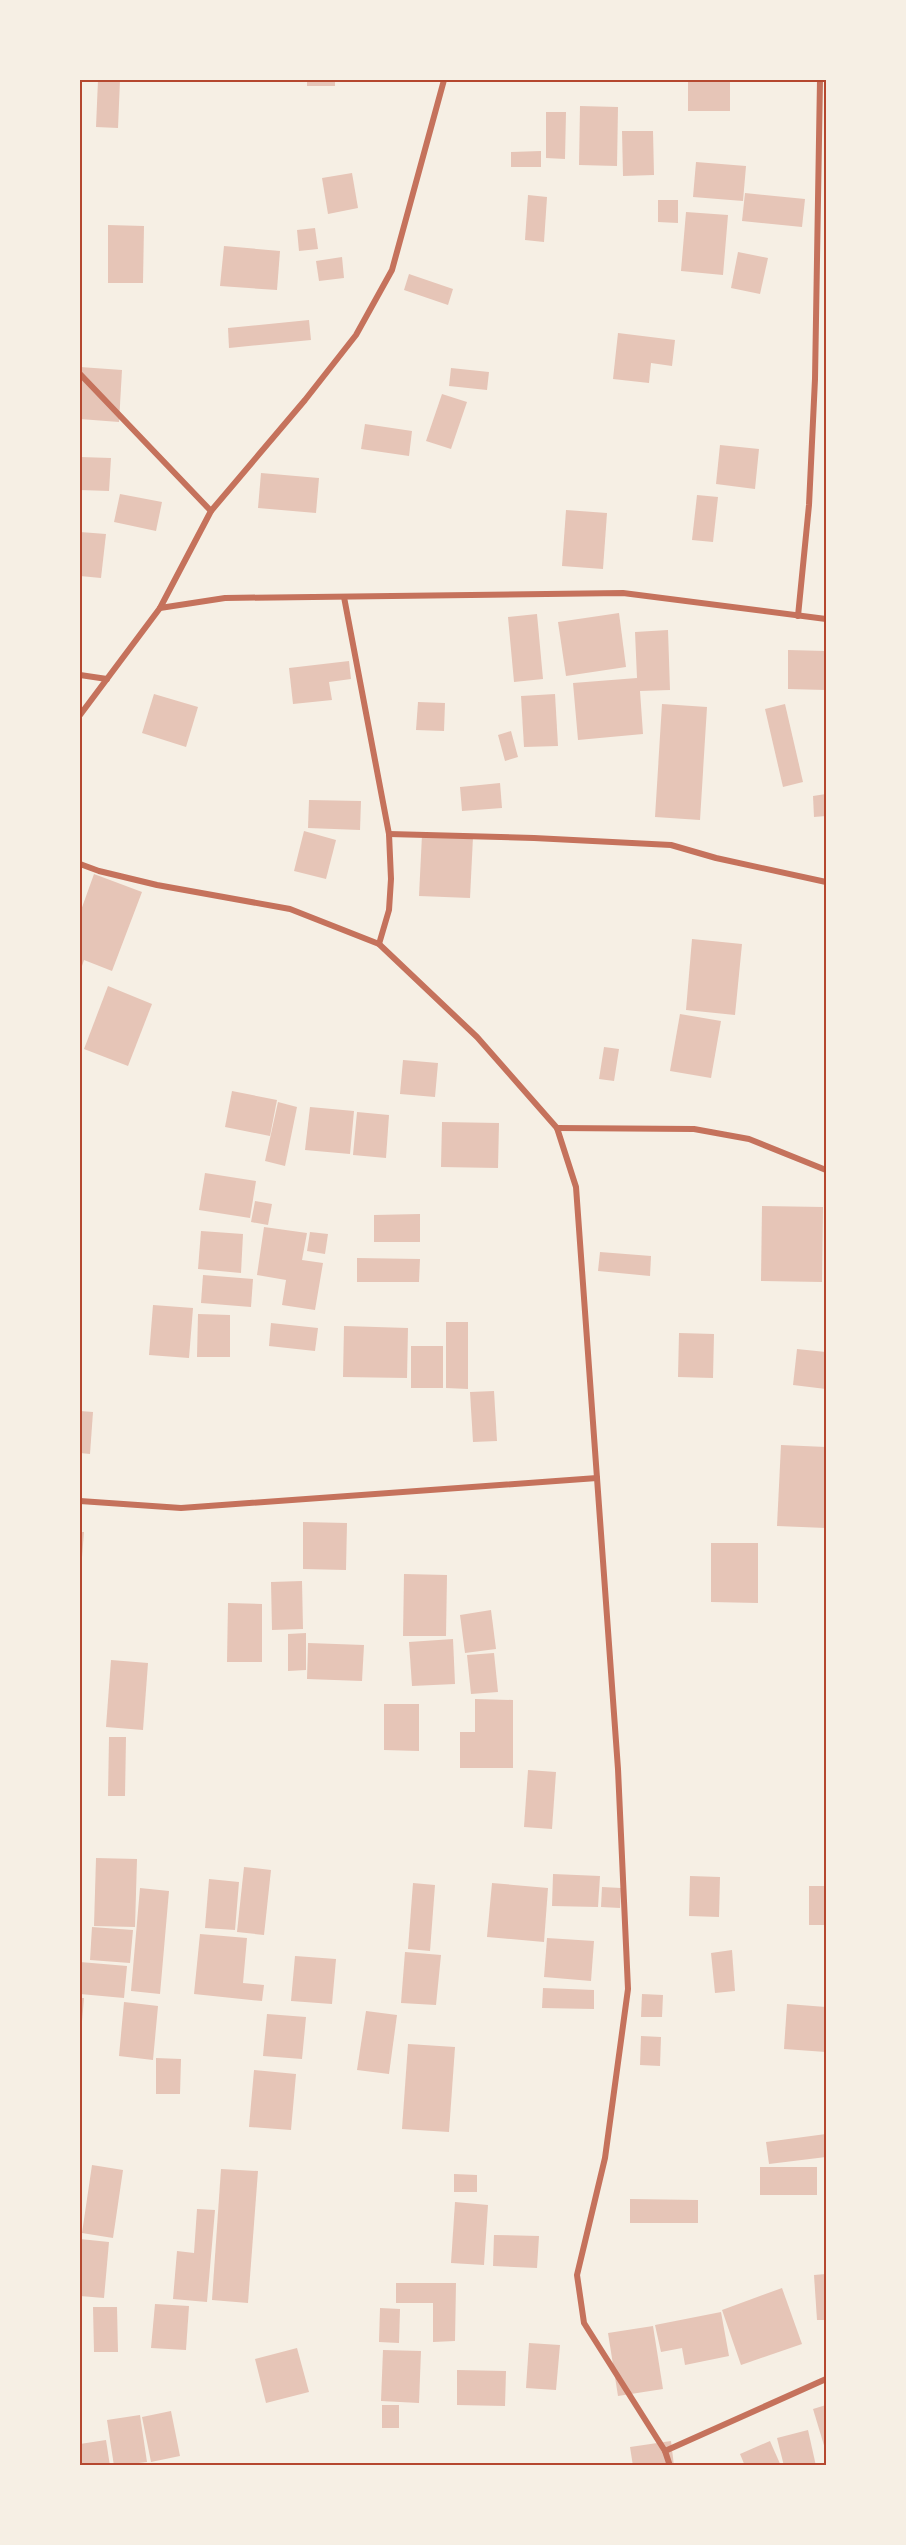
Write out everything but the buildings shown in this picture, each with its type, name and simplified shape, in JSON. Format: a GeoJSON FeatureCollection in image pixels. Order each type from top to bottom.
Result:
{"type":"FeatureCollection","features":[{"type":"Feature","properties":{"kind":"street"},"geometry":{"type":"LineString","coordinates":[[80,715],[160,608],[211,511],[305,400],[356,335],[392,270],[444,80]]}},
{"type":"Feature","properties":{"kind":"street"},"geometry":{"type":"LineString","coordinates":[[798,616],[809,505],[815,379],[820,80]]}},
{"type":"Feature","properties":{"kind":"street"},"geometry":{"type":"LineString","coordinates":[[80,374],[211,511]]}},
{"type":"Feature","properties":{"kind":"street"},"geometry":{"type":"LineString","coordinates":[[160,608],[225,598],[623,593],[826,620]]}},
{"type":"Feature","properties":{"kind":"street"},"geometry":{"type":"LineString","coordinates":[[344,597],[389,834],[391,879],[389,910],[379,944]]}},
{"type":"Feature","properties":{"kind":"street"},"geometry":{"type":"LineString","coordinates":[[80,675],[107,679]]}},
{"type":"Feature","properties":{"kind":"street"},"geometry":{"type":"LineString","coordinates":[[389,834],[671,845],[716,858],[826,882]]}},
{"type":"Feature","properties":{"kind":"street"},"geometry":{"type":"LineString","coordinates":[[80,864],[99,871],[158,885],[290,909],[379,944],[477,1036],[557,1128],[576,1187],[618,1769],[628,1989],[605,2158],[577,2275],[584,2323],[665,2451],[670,2466]]}},
{"type":"Feature","properties":{"kind":"street"},"geometry":{"type":"LineString","coordinates":[[557,1128],[694,1129],[748,1138],[826,1170]]}},
{"type":"Feature","properties":{"kind":"street"},"geometry":{"type":"LineString","coordinates":[[80,1501],[181,1508],[597,1478]]}},
{"type":"Feature","properties":{"kind":"street"},"geometry":{"type":"LineString","coordinates":[[665,2451],[826,2379]]}}]}
